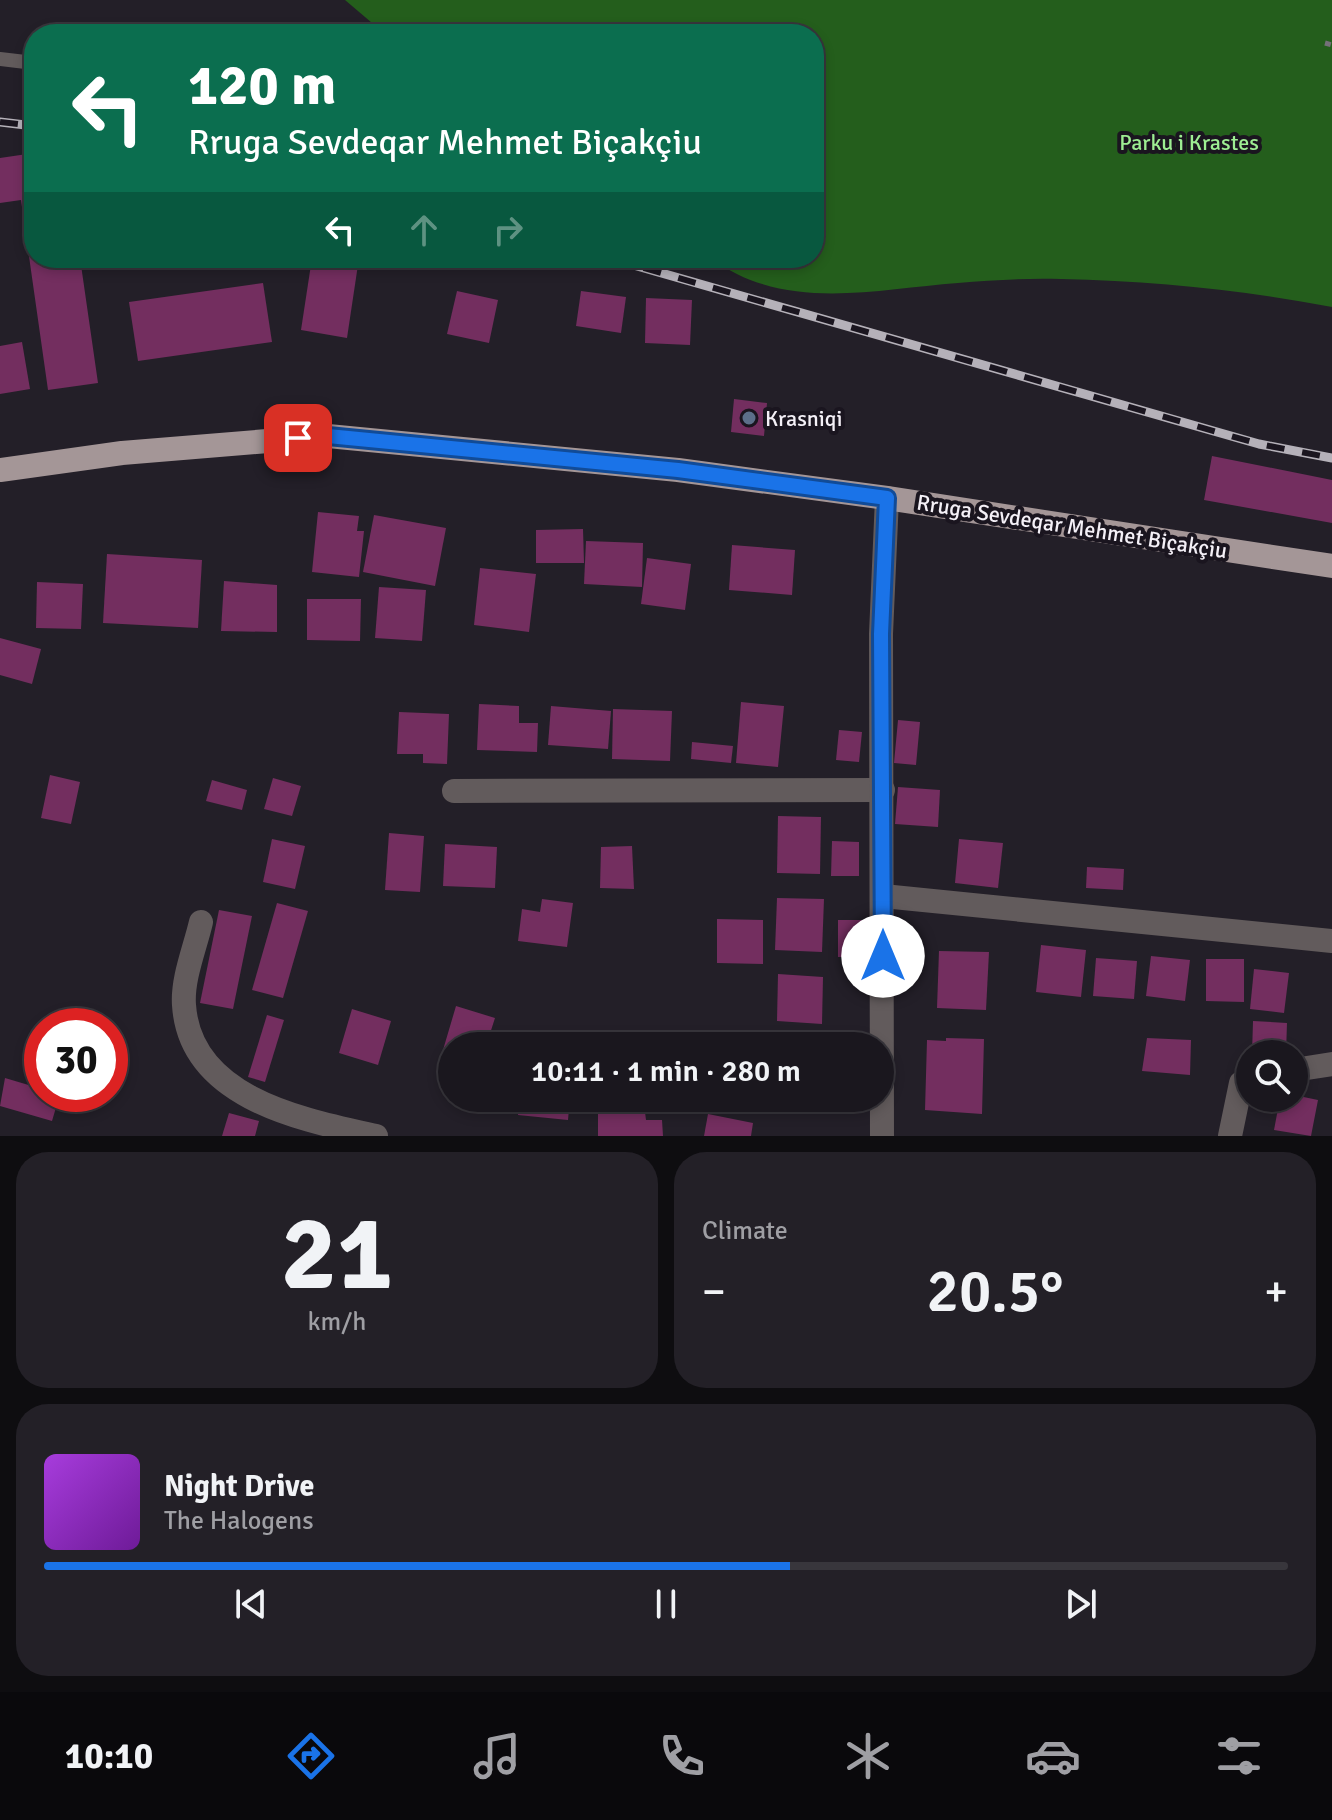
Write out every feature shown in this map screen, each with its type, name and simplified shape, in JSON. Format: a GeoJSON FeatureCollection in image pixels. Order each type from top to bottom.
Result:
{"type":"FeatureCollection","features":[{"type":"Feature","properties":{"kind":"main road","name":"Rruga Sevdeqar Mehmet Biçakçiu"},"geometry":{"type":"LineString","coordinates":[[0,470],[122,453],[328,436],[678,470],[887,498],[1332,566]]}},
{"type":"Feature","properties":{"kind":"street"},"geometry":{"type":"LineString","coordinates":[[882,1136],[881,634],[887,498]]}},
{"type":"Feature","properties":{"kind":"street"},"geometry":{"type":"LineString","coordinates":[[454,791],[883,790]]}},
{"type":"Feature","properties":{"kind":"street"},"geometry":{"type":"LineString","coordinates":[[883,896],[1332,941]]}},
{"type":"Feature","properties":{"kind":"street"},"geometry":{"type":"LineString","coordinates":[[201,922],[183,1004],[188,1027],[203,1059],[230,1085],[281,1125],[376,1136]]}},
{"type":"Feature","properties":{"kind":"street"},"geometry":{"type":"LineString","coordinates":[[1308,1068],[1332,1064]]}},
{"type":"Feature","properties":{"kind":"street"},"geometry":{"type":"LineString","coordinates":[[1230,1136],[1236,1107]]}},
{"type":"Feature","properties":{"kind":"lane"},"geometry":{"type":"LineString","coordinates":[[0,59],[24,62]]}},
{"type":"Feature","properties":{"kind":"green space","name":"Parku i Krastes"},"geometry":{"type":"Polygon","coordinates":[[[345,0],[1332,0],[1332,307],[1231,291],[1095,280],[1010,280],[831,293],[799,292],[769,286],[727,268],[824,268],[824,24],[373,24],[345,0]]]}},
{"type":"Feature","properties":{"kind":"building"},"geometry":{"type":"Polygon","coordinates":[[[24,154],[24,221],[21,200],[0,203],[0,158],[24,154]]]}},
{"type":"Feature","properties":{"kind":"building"},"geometry":{"type":"Polygon","coordinates":[[[31,268],[81,268],[98,383],[48,390],[31,268]]]}},
{"type":"Feature","properties":{"kind":"building"},"geometry":{"type":"Polygon","coordinates":[[[310,268],[358,268],[347,338],[301,330],[310,268]]]}},
{"type":"Feature","properties":{"kind":"building"},"geometry":{"type":"Polygon","coordinates":[[[263,283],[272,342],[138,361],[129,302],[263,283]]]}},
{"type":"Feature","properties":{"kind":"building"},"geometry":{"type":"Polygon","coordinates":[[[457,291],[498,300],[489,343],[447,334],[457,291]]]}},
{"type":"Feature","properties":{"kind":"building"},"geometry":{"type":"Polygon","coordinates":[[[581,291],[626,297],[621,333],[576,326],[581,291]]]}},
{"type":"Feature","properties":{"kind":"building"},"geometry":{"type":"Polygon","coordinates":[[[646,298],[692,300],[690,345],[645,343],[646,298]]]}},
{"type":"Feature","properties":{"kind":"building"},"geometry":{"type":"Polygon","coordinates":[[[22,342],[30,389],[0,394],[0,346],[22,342]]]}},
{"type":"Feature","properties":{"kind":"building","name":"Krasniqi"},"geometry":{"type":"Polygon","coordinates":[[[734,399],[767,403],[764,436],[731,432],[734,399]]]}},
{"type":"Feature","properties":{"kind":"building"},"geometry":{"type":"Polygon","coordinates":[[[1212,456],[1332,480],[1332,523],[1204,500],[1212,456]]]}},
{"type":"Feature","properties":{"kind":"building"},"geometry":{"type":"Polygon","coordinates":[[[318,512],[359,516],[357,531],[364,531],[359,577],[312,572],[318,512]]]}},
{"type":"Feature","properties":{"kind":"building"},"geometry":{"type":"Polygon","coordinates":[[[374,515],[446,528],[435,586],[363,572],[374,515]]]}},
{"type":"Feature","properties":{"kind":"building"},"geometry":{"type":"Polygon","coordinates":[[[583,529],[584,563],[536,563],[536,530],[583,529]]]}},
{"type":"Feature","properties":{"kind":"building"},"geometry":{"type":"Polygon","coordinates":[[[586,541],[643,543],[642,587],[584,584],[586,541]]]}},
{"type":"Feature","properties":{"kind":"building"},"geometry":{"type":"Polygon","coordinates":[[[732,545],[795,550],[792,595],[729,590],[732,545]]]}},
{"type":"Feature","properties":{"kind":"building"},"geometry":{"type":"Polygon","coordinates":[[[107,554],[202,560],[198,628],[103,623],[107,554]]]}},
{"type":"Feature","properties":{"kind":"building"},"geometry":{"type":"Polygon","coordinates":[[[647,558],[691,564],[685,610],[641,604],[647,558]]]}},
{"type":"Feature","properties":{"kind":"building"},"geometry":{"type":"Polygon","coordinates":[[[480,568],[536,574],[529,632],[474,625],[480,568]]]}},
{"type":"Feature","properties":{"kind":"building"},"geometry":{"type":"Polygon","coordinates":[[[224,581],[277,585],[277,632],[221,631],[224,581]]]}},
{"type":"Feature","properties":{"kind":"building"},"geometry":{"type":"Polygon","coordinates":[[[37,582],[83,584],[81,629],[36,628],[37,582]]]}},
{"type":"Feature","properties":{"kind":"building"},"geometry":{"type":"Polygon","coordinates":[[[379,587],[426,590],[422,641],[375,638],[379,587]]]}},
{"type":"Feature","properties":{"kind":"building"},"geometry":{"type":"Polygon","coordinates":[[[307,599],[361,599],[360,641],[307,640],[307,599]]]}},
{"type":"Feature","properties":{"kind":"building"},"geometry":{"type":"Polygon","coordinates":[[[0,638],[41,649],[32,684],[0,675],[0,638]]]}},
{"type":"Feature","properties":{"kind":"building"},"geometry":{"type":"Polygon","coordinates":[[[741,702],[784,706],[778,767],[736,763],[741,702]]]}},
{"type":"Feature","properties":{"kind":"building"},"geometry":{"type":"Polygon","coordinates":[[[479,704],[519,706],[519,723],[538,723],[537,752],[477,750],[479,704]]]}},
{"type":"Feature","properties":{"kind":"building"},"geometry":{"type":"Polygon","coordinates":[[[551,706],[611,711],[608,749],[548,745],[551,706]]]}},
{"type":"Feature","properties":{"kind":"building"},"geometry":{"type":"Polygon","coordinates":[[[613,709],[672,711],[670,761],[612,759],[613,709]]]}},
{"type":"Feature","properties":{"kind":"building"},"geometry":{"type":"Polygon","coordinates":[[[399,712],[449,714],[447,764],[423,763],[423,754],[397,754],[399,712]]]}},
{"type":"Feature","properties":{"kind":"building"},"geometry":{"type":"Polygon","coordinates":[[[898,720],[920,722],[916,765],[894,763],[898,720]]]}},
{"type":"Feature","properties":{"kind":"building"},"geometry":{"type":"Polygon","coordinates":[[[839,730],[862,732],[859,762],[836,760],[839,730]]]}},
{"type":"Feature","properties":{"kind":"building"},"geometry":{"type":"Polygon","coordinates":[[[692,742],[733,746],[731,763],[691,759],[692,742]]]}},
{"type":"Feature","properties":{"kind":"building"},"geometry":{"type":"Polygon","coordinates":[[[50,775],[80,782],[71,824],[41,818],[50,775]]]}},
{"type":"Feature","properties":{"kind":"building"},"geometry":{"type":"Polygon","coordinates":[[[273,778],[301,786],[292,816],[264,809],[273,778]]]}},
{"type":"Feature","properties":{"kind":"building"},"geometry":{"type":"Polygon","coordinates":[[[212,780],[247,790],[242,810],[206,801],[212,780]]]}},
{"type":"Feature","properties":{"kind":"building"},"geometry":{"type":"Polygon","coordinates":[[[898,787],[940,790],[938,827],[895,824],[898,787]]]}},
{"type":"Feature","properties":{"kind":"building"},"geometry":{"type":"Polygon","coordinates":[[[778,816],[821,817],[820,874],[777,873],[778,816]]]}},
{"type":"Feature","properties":{"kind":"building"},"geometry":{"type":"Polygon","coordinates":[[[389,833],[424,836],[420,892],[385,890],[389,833]]]}},
{"type":"Feature","properties":{"kind":"building"},"geometry":{"type":"Polygon","coordinates":[[[272,839],[305,846],[295,889],[263,882],[272,839]]]}},
{"type":"Feature","properties":{"kind":"building"},"geometry":{"type":"Polygon","coordinates":[[[959,839],[1003,843],[998,888],[955,883],[959,839]]]}},
{"type":"Feature","properties":{"kind":"building"},"geometry":{"type":"Polygon","coordinates":[[[832,841],[859,842],[859,876],[831,876],[832,841]]]}},
{"type":"Feature","properties":{"kind":"building"},"geometry":{"type":"Polygon","coordinates":[[[445,844],[497,847],[495,888],[443,886],[445,844]]]}},
{"type":"Feature","properties":{"kind":"building"},"geometry":{"type":"Polygon","coordinates":[[[632,846],[634,889],[600,888],[601,847],[632,846]]]}},
{"type":"Feature","properties":{"kind":"building"},"geometry":{"type":"Polygon","coordinates":[[[1087,867],[1124,869],[1123,890],[1086,888],[1087,867]]]}},
{"type":"Feature","properties":{"kind":"building"},"geometry":{"type":"Polygon","coordinates":[[[777,898],[824,899],[822,952],[775,950],[777,898]]]}},
{"type":"Feature","properties":{"kind":"building"},"geometry":{"type":"Polygon","coordinates":[[[542,899],[573,903],[567,947],[518,941],[522,909],[540,912],[542,899]]]}},
{"type":"Feature","properties":{"kind":"building"},"geometry":{"type":"Polygon","coordinates":[[[277,903],[308,911],[283,998],[252,990],[277,903]]]}},
{"type":"Feature","properties":{"kind":"building"},"geometry":{"type":"Polygon","coordinates":[[[219,910],[252,916],[233,1009],[200,1003],[219,910]]]}},
{"type":"Feature","properties":{"kind":"building"},"geometry":{"type":"Polygon","coordinates":[[[717,919],[763,920],[763,964],[717,963],[717,919]]]}},
{"type":"Feature","properties":{"kind":"building"},"geometry":{"type":"Polygon","coordinates":[[[838,920],[863,920],[864,957],[838,957],[838,920]]]}},
{"type":"Feature","properties":{"kind":"building"},"geometry":{"type":"Polygon","coordinates":[[[1041,945],[1086,950],[1081,997],[1036,992],[1041,945]]]}},
{"type":"Feature","properties":{"kind":"building"},"geometry":{"type":"Polygon","coordinates":[[[939,951],[989,952],[986,1010],[937,1008],[939,951]]]}},
{"type":"Feature","properties":{"kind":"building"},"geometry":{"type":"Polygon","coordinates":[[[1151,956],[1190,960],[1185,1001],[1146,996],[1151,956]]]}},
{"type":"Feature","properties":{"kind":"building"},"geometry":{"type":"Polygon","coordinates":[[[1096,958],[1137,961],[1134,999],[1093,996],[1096,958]]]}},
{"type":"Feature","properties":{"kind":"building"},"geometry":{"type":"Polygon","coordinates":[[[1206,959],[1244,959],[1244,1002],[1206,1001],[1206,959]]]}},
{"type":"Feature","properties":{"kind":"building"},"geometry":{"type":"Polygon","coordinates":[[[1254,969],[1289,973],[1284,1013],[1250,1009],[1254,969]]]}},
{"type":"Feature","properties":{"kind":"building"},"geometry":{"type":"Polygon","coordinates":[[[778,974],[823,977],[822,1024],[777,1021],[778,974]]]}},
{"type":"Feature","properties":{"kind":"building"},"geometry":{"type":"Polygon","coordinates":[[[456,1006],[495,1018],[490,1032],[448,1032],[456,1006]]]}},
{"type":"Feature","properties":{"kind":"building"},"geometry":{"type":"Polygon","coordinates":[[[352,1009],[391,1021],[378,1065],[339,1053],[352,1009]]]}},
{"type":"Feature","properties":{"kind":"building"},"geometry":{"type":"Polygon","coordinates":[[[267,1015],[284,1020],[265,1082],[248,1077],[267,1015]]]}},
{"type":"Feature","properties":{"kind":"building"},"geometry":{"type":"Polygon","coordinates":[[[1253,1021],[1287,1023],[1286,1040],[1252,1040],[1253,1021]]]}},
{"type":"Feature","properties":{"kind":"building"},"geometry":{"type":"Polygon","coordinates":[[[946,1038],[984,1039],[982,1114],[925,1110],[927,1040],[946,1041],[946,1038]]]}},
{"type":"Feature","properties":{"kind":"building"},"geometry":{"type":"Polygon","coordinates":[[[1147,1038],[1191,1040],[1190,1075],[1142,1071],[1147,1038]]]}},
{"type":"Feature","properties":{"kind":"building"},"geometry":{"type":"Polygon","coordinates":[[[5,1078],[24,1084],[24,1112],[55,1112],[52,1121],[0,1106],[5,1078]]]}},
{"type":"Feature","properties":{"kind":"building"},"geometry":{"type":"Polygon","coordinates":[[[1308,1098],[1318,1100],[1311,1136],[1274,1130],[1277,1112],[1308,1112],[1308,1098]]]}},
{"type":"Feature","properties":{"kind":"building"},"geometry":{"type":"Polygon","coordinates":[[[518,1112],[569,1112],[568,1120],[518,1115],[518,1112]]]}},
{"type":"Feature","properties":{"kind":"building"},"geometry":{"type":"Polygon","coordinates":[[[645,1112],[646,1120],[662,1120],[663,1136],[598,1136],[598,1113],[645,1112]]]}},
{"type":"Feature","properties":{"kind":"building"},"geometry":{"type":"Polygon","coordinates":[[[229,1113],[259,1121],[255,1136],[222,1136],[229,1113]]]}},
{"type":"Feature","properties":{"kind":"building"},"geometry":{"type":"Polygon","coordinates":[[[708,1114],[753,1123],[751,1136],[704,1136],[708,1114]]]}},
{"type":"Feature","properties":{"kind":"railway"},"geometry":{"type":"LineString","coordinates":[[0,122],[24,125]]}},
{"type":"Feature","properties":{"kind":"railway"},"geometry":{"type":"LineString","coordinates":[[644,268],[1259,444],[1332,458]]}},
{"type":"Feature","properties":{"kind":"place","name":"Krasniqi"},"geometry":{"type":"Point","coordinates":[749,418]}},
{"type":"Feature","properties":{"kind":"route"},"geometry":{"type":"LineString","coordinates":[[298,438],[328,436],[506,452],[678,470],[887,498],[881,634],[883,956]]}}]}
